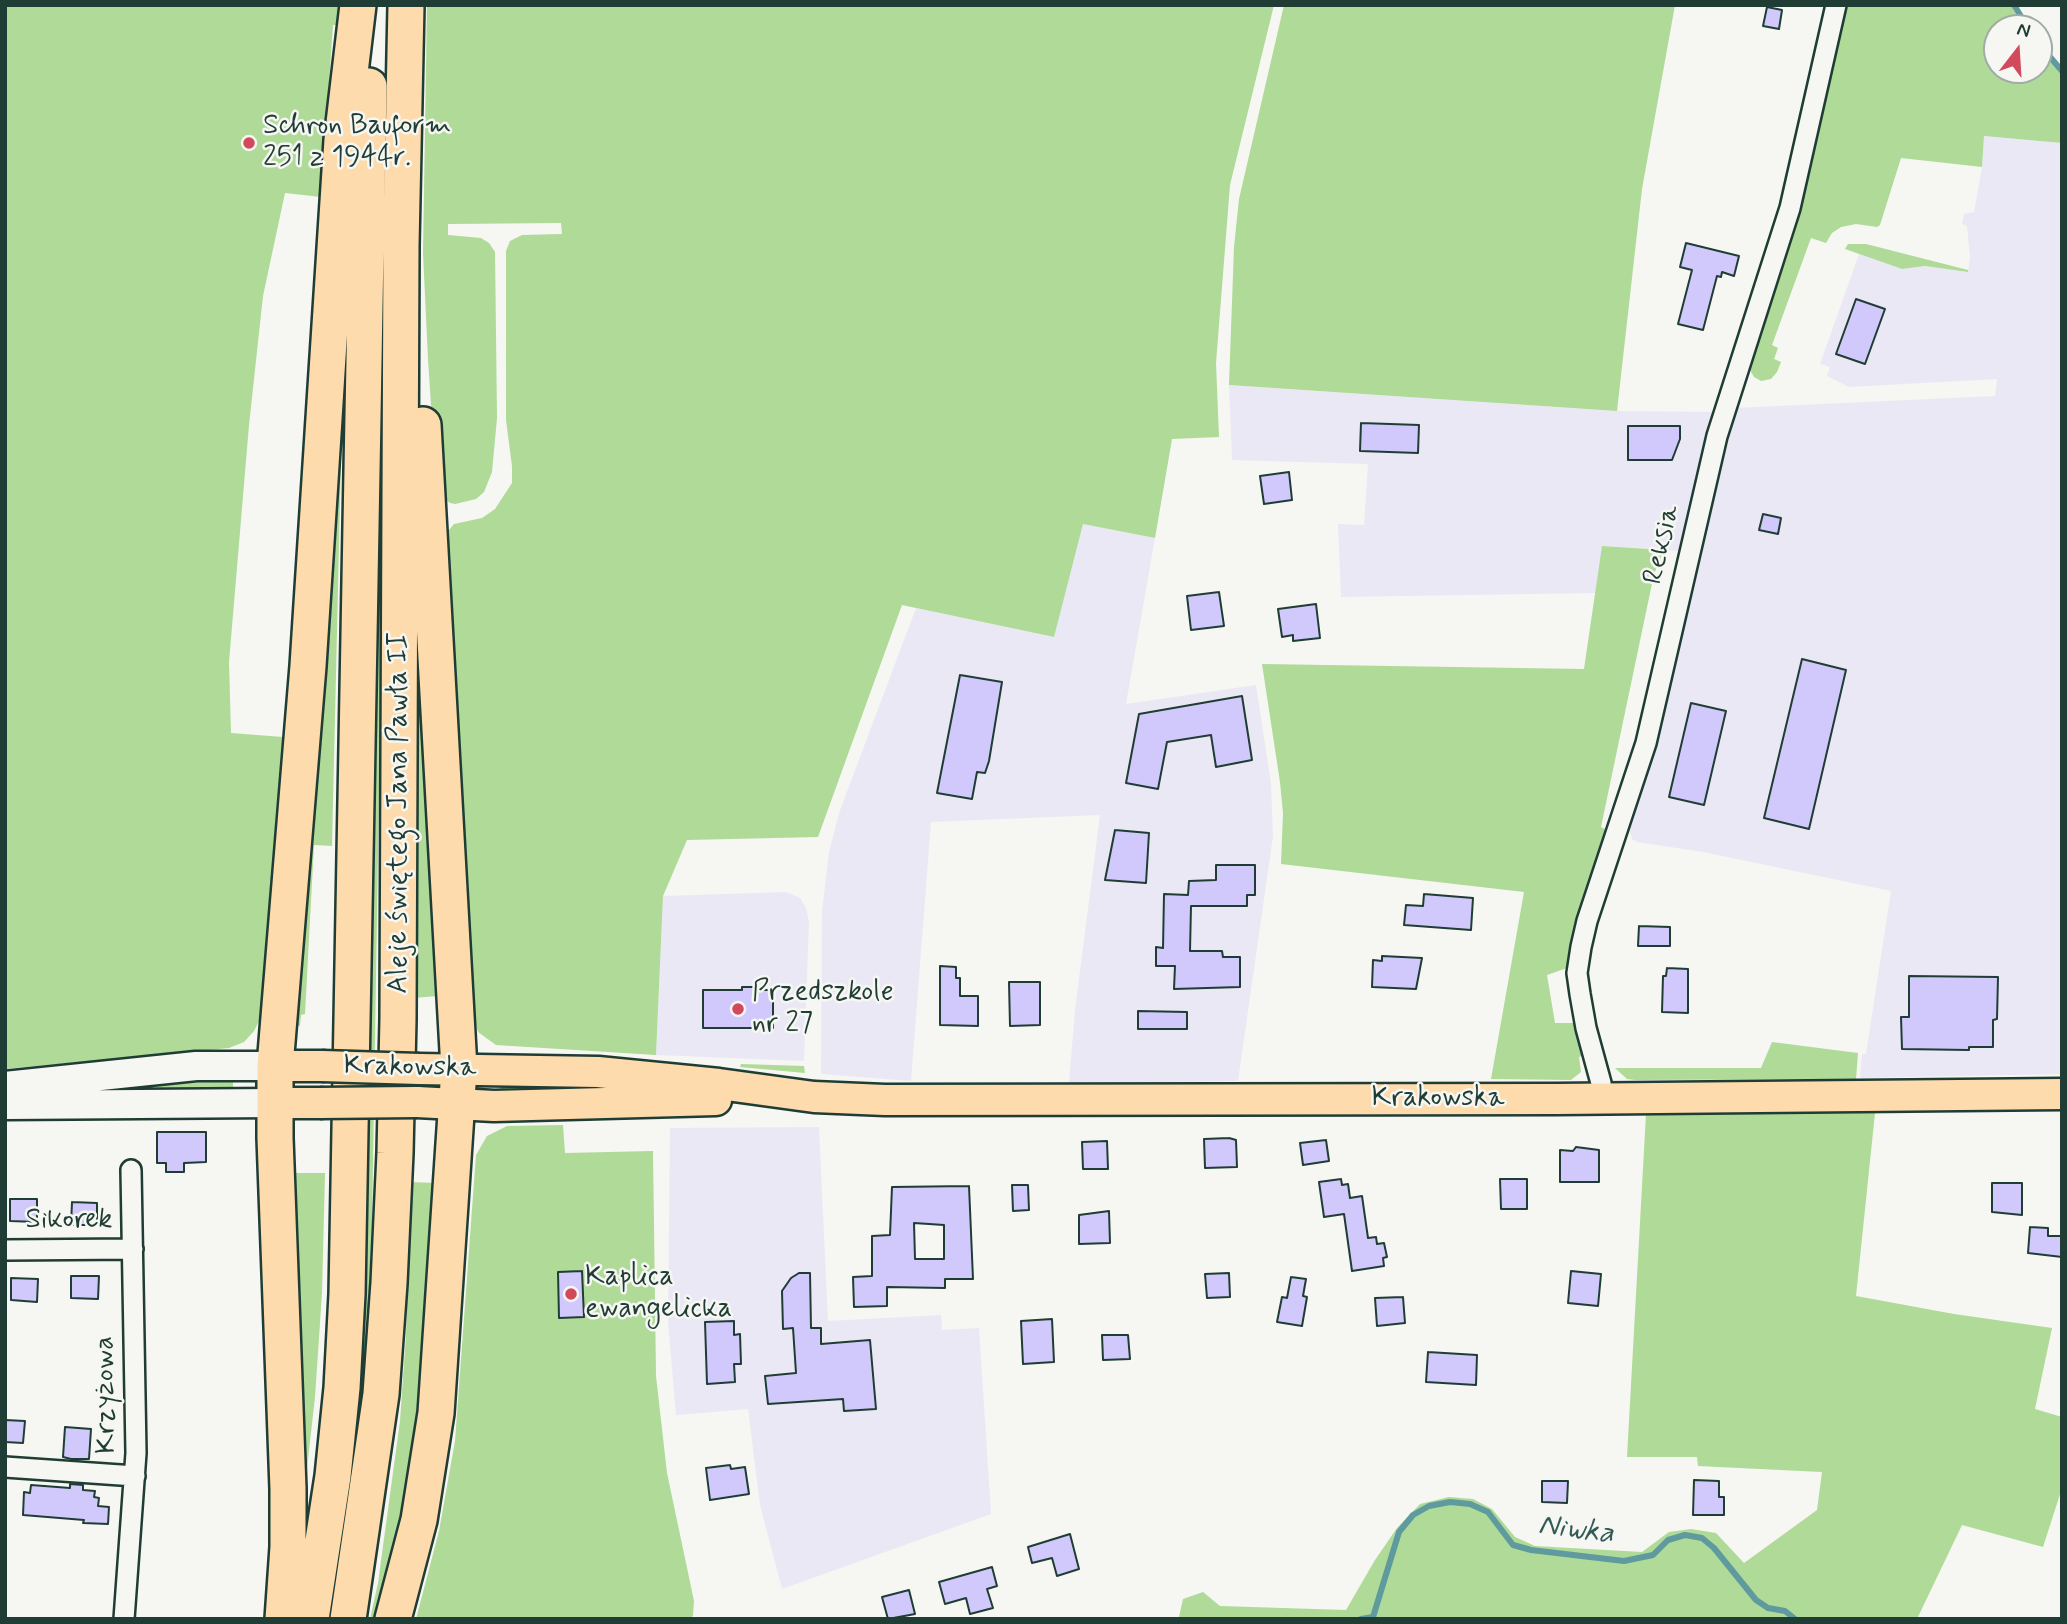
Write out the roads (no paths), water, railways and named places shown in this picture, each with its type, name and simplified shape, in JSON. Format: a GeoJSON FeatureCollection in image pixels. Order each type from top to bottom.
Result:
{"type":"FeatureCollection","features":[{"type":"Feature","properties":{"kind":"highway"},"geometry":{"type":"LineString","coordinates":[[283,1619],[288,1546],[288,1489],[274,1103],[275,1066],[308,666],[342,140],[358,5]]}},
{"type":"Feature","properties":{"kind":"highway","name":"Aleje świętego Jana Pawła II"},"geometry":{"type":"LineString","coordinates":[[311,1619],[333,1476],[342,1388],[347,1294],[370,5]]}},
{"type":"Feature","properties":{"kind":"highway","name":"Aleje świętego Jana Pawła II"},"geometry":{"type":"LineString","coordinates":[[348,1619],[381,1394],[395,1153],[400,829],[401,244],[405,5]]}},
{"type":"Feature","properties":{"kind":"highway"},"geometry":{"type":"LineString","coordinates":[[393,1619],[419,1520],[436,1413],[459,1069],[423,409],[401,244]]}},
{"type":"Feature","properties":{"kind":"main road","name":"Krakowska"},"geometry":{"type":"LineString","coordinates":[[5,1086],[171,1068],[322,1066],[598,1072],[814,1097]]}},
{"type":"Feature","properties":{"kind":"main road","name":"Krakowska"},"geometry":{"type":"LineString","coordinates":[[5,1105],[417,1102],[494,1106],[814,1097],[946,1101],[1603,1099],[2062,1094]]}},
{"type":"Feature","properties":{"kind":"street","name":"Reksia"},"geometry":{"type":"LineString","coordinates":[[1603,1099],[1580,994],[1577,973],[1581,947],[1587,921],[1646,743],[1717,436],[1790,208],[1836,5]]}},
{"type":"Feature","properties":{"kind":"street","name":"Krzyżowa"},"geometry":{"type":"LineString","coordinates":[[124,1619],[135,1476],[131,1170]]}},
{"type":"Feature","properties":{"kind":"street","name":"Sikorek"},"geometry":{"type":"LineString","coordinates":[[5,1250],[133,1249]]}},
{"type":"Feature","properties":{"kind":"street"},"geometry":{"type":"LineString","coordinates":[[5,1467],[135,1476]]}},
{"type":"Feature","properties":{"kind":"waterway"},"geometry":{"type":"LineString","coordinates":[[2014,5],[2019,14]]}},
{"type":"Feature","properties":{"kind":"waterway"},"geometry":{"type":"LineString","coordinates":[[2053,60],[2062,71]]}},
{"type":"Feature","properties":{"kind":"waterway","name":"Niwka"},"geometry":{"type":"LineString","coordinates":[[1361,1619],[1373,1617],[1399,1532],[1413,1515],[1429,1506],[1450,1502],[1470,1504],[1488,1512],[1513,1545],[1531,1550],[1624,1561],[1653,1555],[1668,1540],[1685,1535],[1702,1538],[1714,1548],[1756,1600],[1768,1608],[1785,1611],[1795,1619]]}},
{"type":"Feature","properties":{"kind":"place","name":"Schron Bauform 251 z 1944r."},"geometry":{"type":"Point","coordinates":[249,143]}},
{"type":"Feature","properties":{"kind":"place","name":"Przedszkole nr 27"},"geometry":{"type":"Point","coordinates":[738,1009]}},
{"type":"Feature","properties":{"kind":"place","name":"Kaplica ewangelicka"},"geometry":{"type":"Point","coordinates":[571,1294]}}]}
